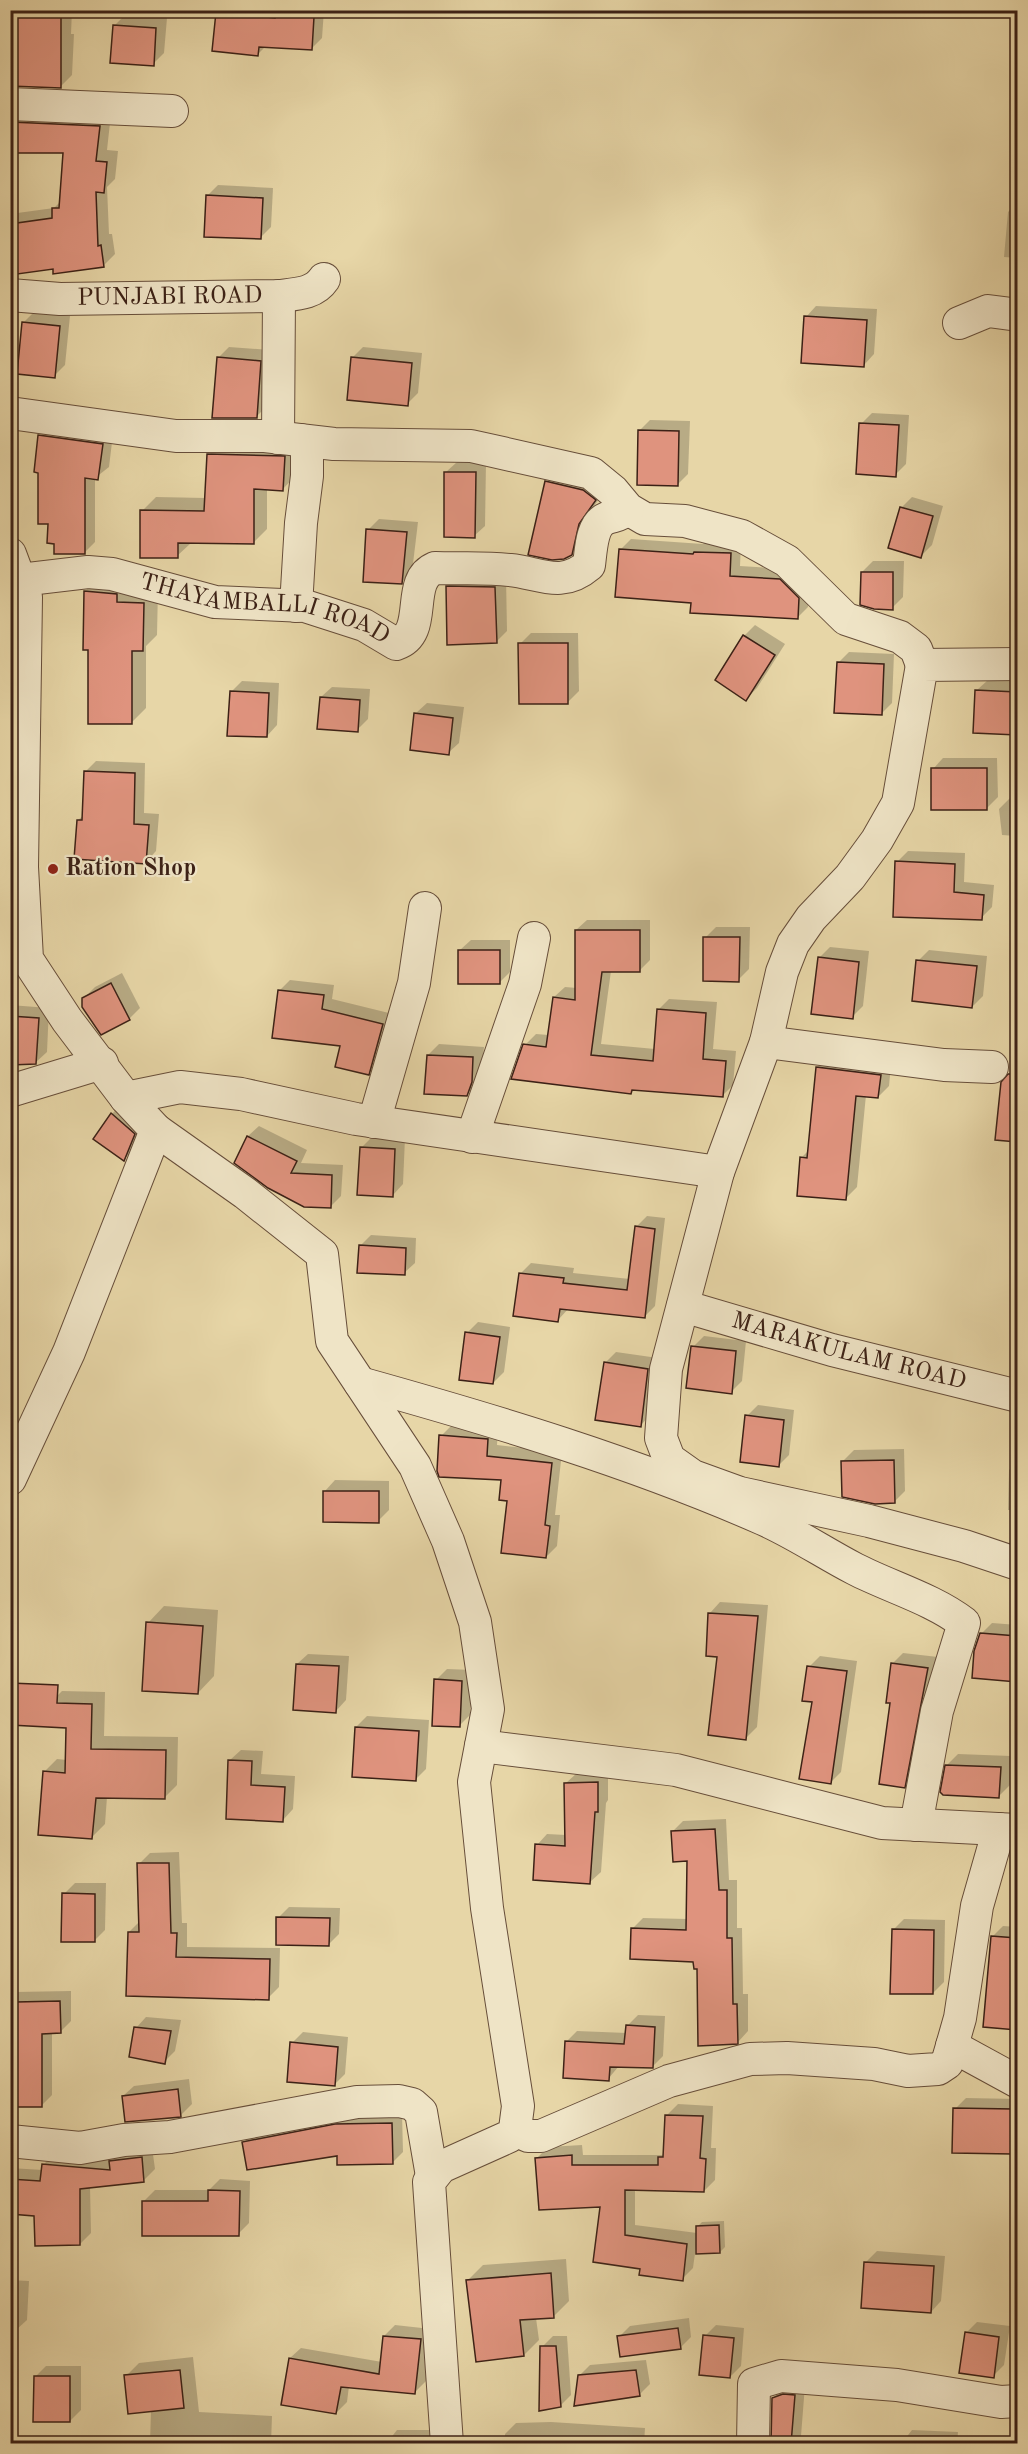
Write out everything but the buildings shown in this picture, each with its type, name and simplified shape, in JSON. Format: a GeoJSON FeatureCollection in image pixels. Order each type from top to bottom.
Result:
{"type":"FeatureCollection","features":[{"type":"Feature","properties":{"kind":"street"},"geometry":{"type":"LineString","coordinates":[[10,104],[171,111]]}},
{"type":"Feature","properties":{"kind":"street","name":"PUNJABI ROAD"},"geometry":{"type":"LineString","coordinates":[[10,295],[81,299],[279,296],[318,288],[324,279]]}},
{"type":"Feature","properties":{"kind":"street"},"geometry":{"type":"LineString","coordinates":[[279,296],[290,439]]}},
{"type":"Feature","properties":{"kind":"street"},"geometry":{"type":"LineString","coordinates":[[958,324],[988,311],[1017,315]]}},
{"type":"Feature","properties":{"kind":"street"},"geometry":{"type":"LineString","coordinates":[[10,412],[176,436],[290,439],[334,444],[471,446],[544,460],[591,473],[613,491],[628,509],[645,519],[685,521],[742,536],[787,561],[846,619],[900,637],[916,648],[922,665],[898,802],[878,840],[850,878],[811,918],[793,944],[782,972],[766,1042],[717,1172],[666,1369],[661,1438],[669,1459],[693,1476],[740,1492],[964,1546],[1017,1564]]}},
{"type":"Feature","properties":{"kind":"street"},"geometry":{"type":"LineString","coordinates":[[290,439],[307,448],[307,476],[300,535],[296,606]]}},
{"type":"Feature","properties":{"kind":"street","name":"THAYAMBALLI ROAD"},"geometry":{"type":"LineString","coordinates":[[15,567],[112,574],[215,602],[296,606],[342,616],[364,625],[396,644],[404,641],[413,628],[421,581],[426,572],[435,568],[511,570],[547,579],[578,575],[589,565],[592,539],[598,525],[607,518],[619,517],[628,509]]}},
{"type":"Feature","properties":{"kind":"street"},"geometry":{"type":"LineString","coordinates":[[15,567],[26,597],[22,867],[27,959],[68,1020],[126,1098],[156,1130],[245,1193],[322,1254],[332,1341],[415,1466],[448,1541],[475,1622],[488,1709],[474,1782],[487,1908],[517,2098],[515,2129],[510,2136],[454,2160],[432,2176]]}},
{"type":"Feature","properties":{"kind":"street"},"geometry":{"type":"LineString","coordinates":[[922,665],[1017,664]]}},
{"type":"Feature","properties":{"kind":"street"},"geometry":{"type":"LineString","coordinates":[[374,1122],[414,983],[425,908]]}},
{"type":"Feature","properties":{"kind":"street"},"geometry":{"type":"LineString","coordinates":[[472,1137],[525,984],[534,938]]}},
{"type":"Feature","properties":{"kind":"street"},"geometry":{"type":"LineString","coordinates":[[766,1042],[944,1065],[992,1067]]}},
{"type":"Feature","properties":{"kind":"street"},"geometry":{"type":"LineString","coordinates":[[10,1091],[102,1063]]}},
{"type":"Feature","properties":{"kind":"street"},"geometry":{"type":"LineString","coordinates":[[126,1098],[180,1088],[241,1094],[374,1122],[717,1172]]}},
{"type":"Feature","properties":{"kind":"street"},"geometry":{"type":"LineString","coordinates":[[10,1479],[69,1352],[156,1130]]}},
{"type":"Feature","properties":{"kind":"street","name":"MARAKULAM ROAD"},"geometry":{"type":"LineString","coordinates":[[683,1306],[832,1350],[1017,1396]]}},
{"type":"Feature","properties":{"kind":"street"},"geometry":{"type":"LineString","coordinates":[[360,1383],[516,1429],[615,1462],[765,1520],[854,1569],[948,1611],[964,1623],[937,1711],[916,1825]]}},
{"type":"Feature","properties":{"kind":"street"},"geometry":{"type":"LineString","coordinates":[[481,1746],[676,1770],[882,1823],[1008,1829],[977,1906],[960,2018],[947,2063],[938,2069],[908,2071],[874,2064],[787,2058],[750,2059],[669,2081],[541,2136],[528,2136],[515,2129]]}},
{"type":"Feature","properties":{"kind":"street"},"geometry":{"type":"LineString","coordinates":[[952,2046],[1017,2082]]}},
{"type":"Feature","properties":{"kind":"street"},"geometry":{"type":"LineString","coordinates":[[10,2141],[80,2148],[124,2140],[170,2137],[357,2102],[399,2100],[412,2104],[421,2112],[432,2176],[428,2188],[447,2444]]}},
{"type":"Feature","properties":{"kind":"street"},"geometry":{"type":"LineString","coordinates":[[753,2444],[754,2384],[781,2376],[897,2385],[1001,2402],[1017,2401]]}},
{"type":"Feature","properties":{"kind":"place","name":"Ration Shop"},"geometry":{"type":"Point","coordinates":[53,869]}}]}
